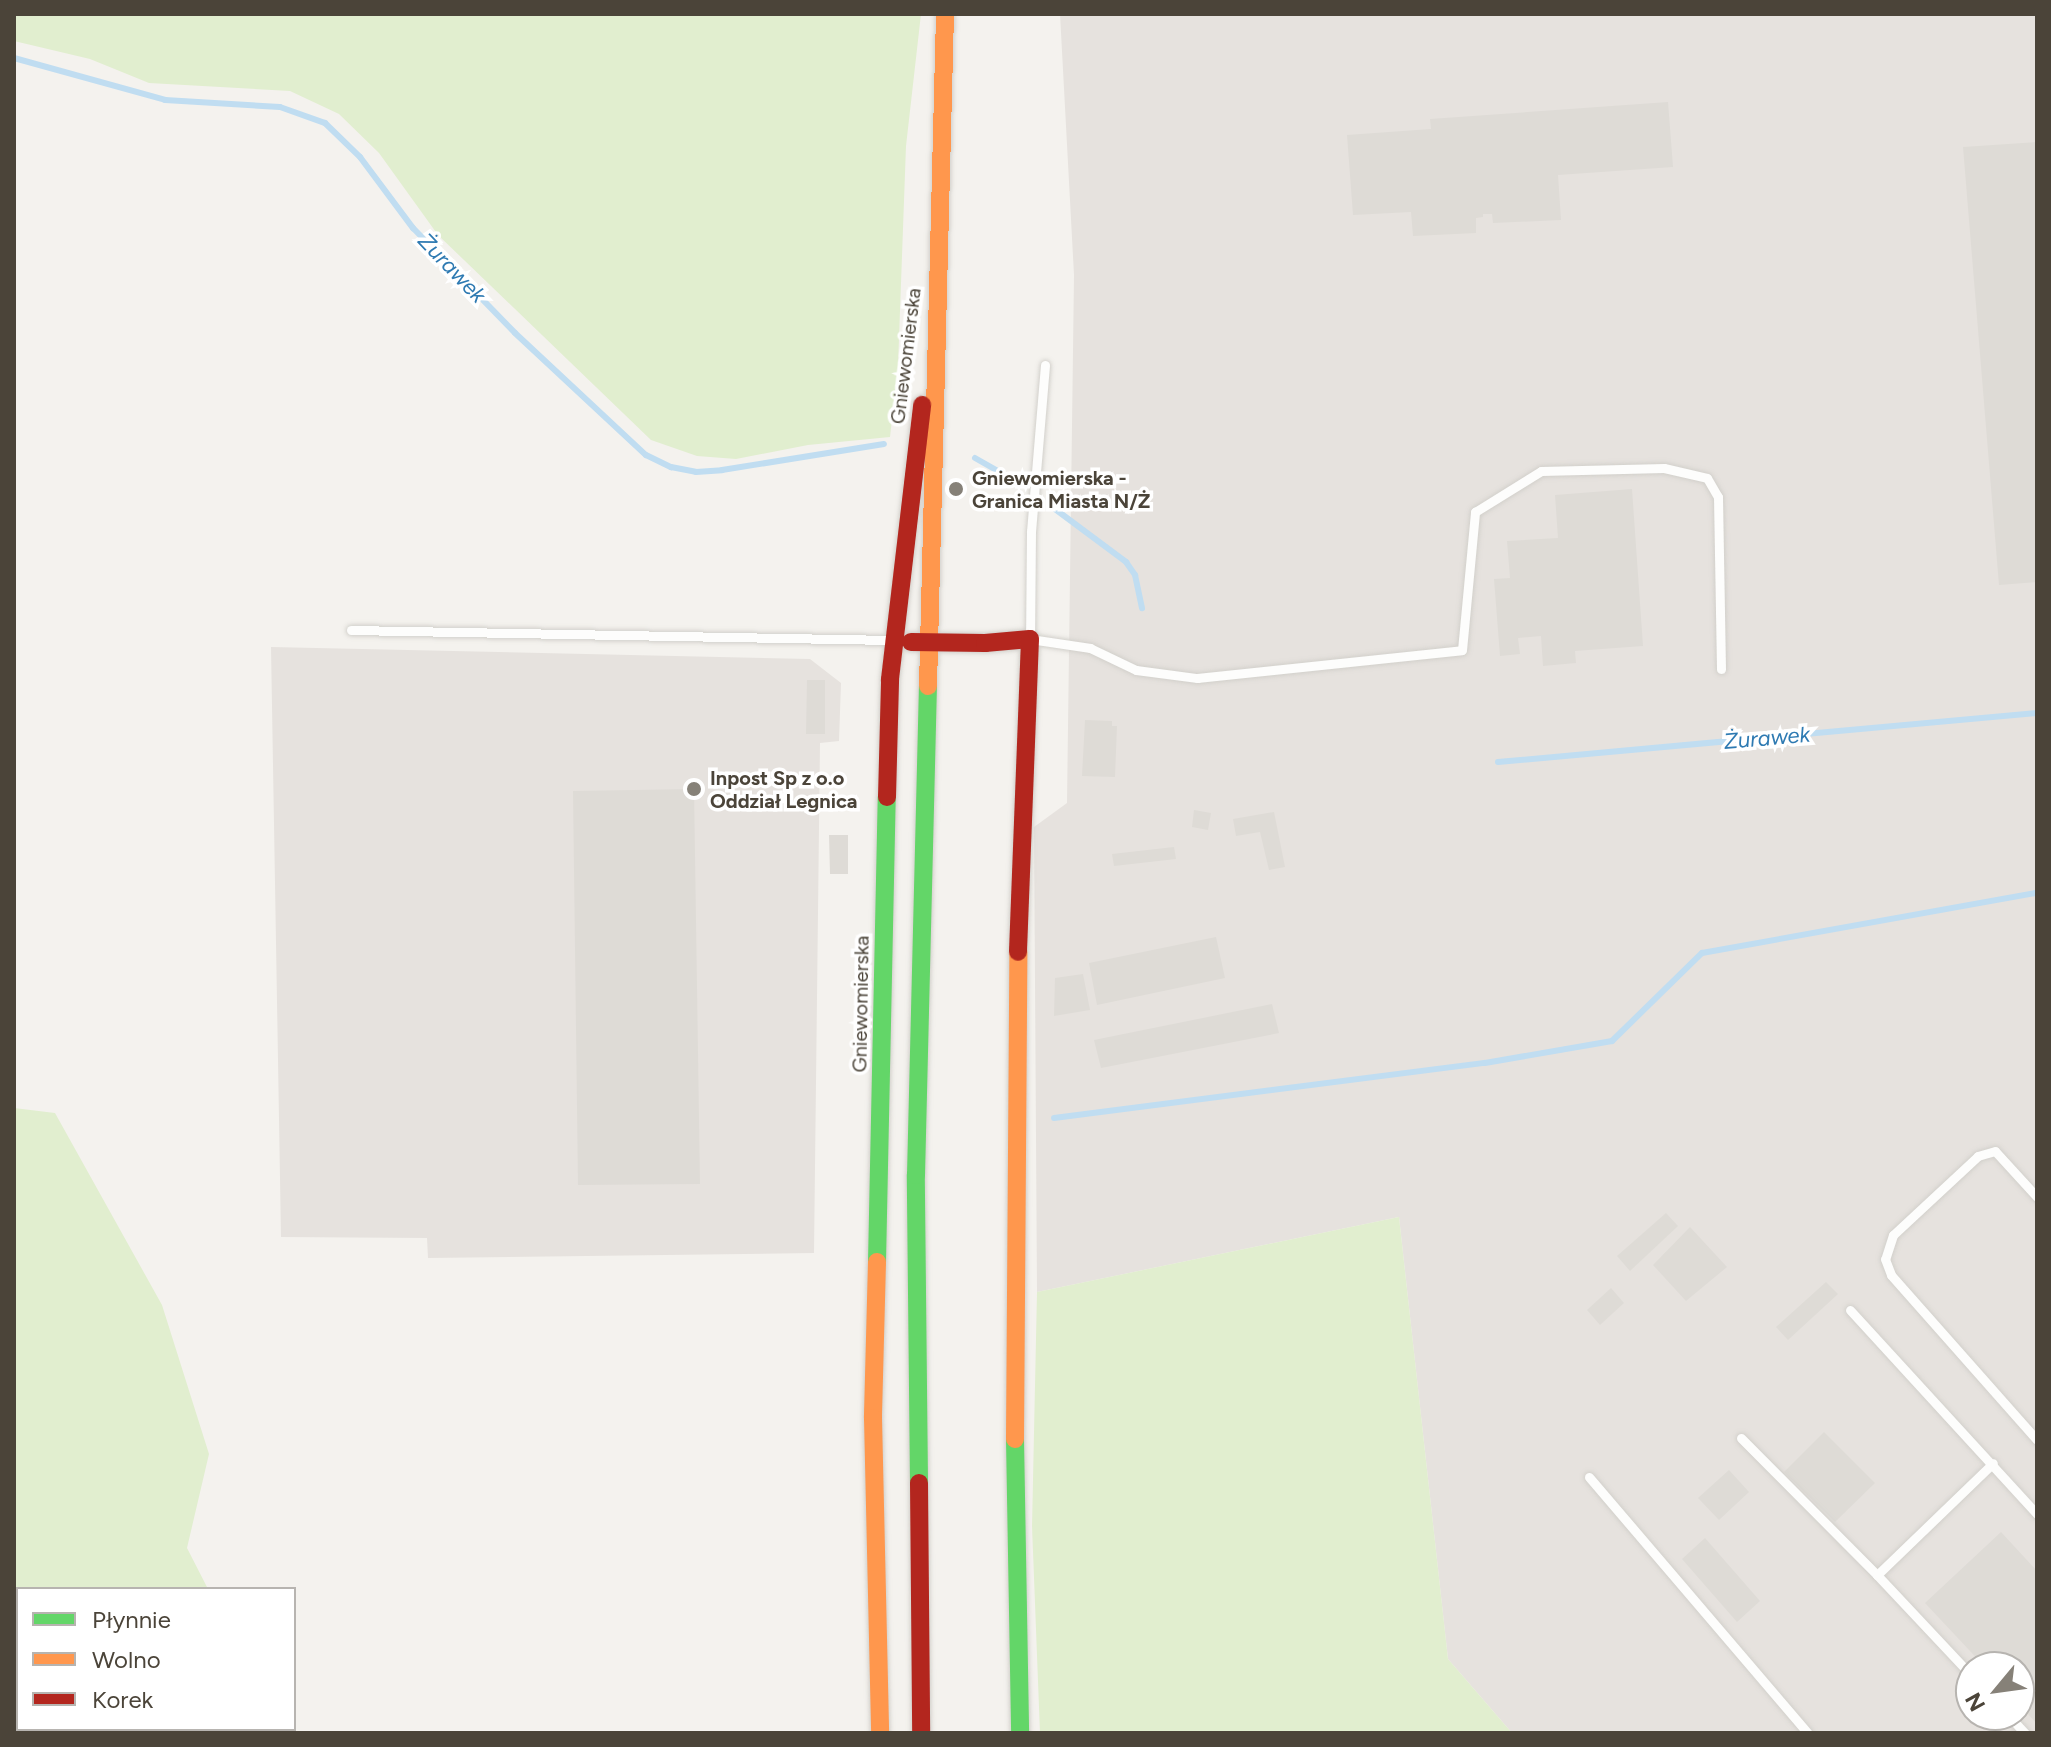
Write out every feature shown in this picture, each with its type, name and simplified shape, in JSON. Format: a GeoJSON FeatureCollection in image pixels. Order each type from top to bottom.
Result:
{"type":"FeatureCollection","features":[{"type":"Feature","properties":{"kind":"street","name":"Gniewomierska"},"geometry":{"type":"LineString","coordinates":[[921,1733],[916,1175],[945,14]]}},
{"type":"Feature","properties":{"kind":"street","name":"Gniewomierska"},"geometry":{"type":"LineString","coordinates":[[880,1733],[873,1418],[892,640],[938,279]]}},
{"type":"Feature","properties":{"kind":"street"},"geometry":{"type":"LineString","coordinates":[[892,640],[927,643],[1030,639],[1019,905],[1015,1335],[1020,1733]]}},
{"type":"Feature","properties":{"kind":"lane"},"geometry":{"type":"LineString","coordinates":[[1045,365],[1031,531],[1030,639],[1090,648],[1136,670],[1197,678],[1462,650],[1475,512],[1541,471],[1664,468],[1707,478],[1718,497],[1721,669]]}},
{"type":"Feature","properties":{"kind":"lane"},"geometry":{"type":"LineString","coordinates":[[351,630],[892,640]]}},
{"type":"Feature","properties":{"kind":"lane"},"geometry":{"type":"LineString","coordinates":[[2037,1197],[1995,1151],[1978,1156],[1893,1235],[1885,1259],[1891,1275],[2037,1440]]}},
{"type":"Feature","properties":{"kind":"lane"},"geometry":{"type":"LineString","coordinates":[[1850,1310],[2037,1514]]}},
{"type":"Feature","properties":{"kind":"lane"},"geometry":{"type":"LineString","coordinates":[[1741,1438],[1955,1658]]}},
{"type":"Feature","properties":{"kind":"lane"},"geometry":{"type":"LineString","coordinates":[[1877,1575],[1993,1463]]}},
{"type":"Feature","properties":{"kind":"lane"},"geometry":{"type":"LineString","coordinates":[[1589,1477],[1808,1733]]}},
{"type":"Feature","properties":{"kind":"shaded area"},"geometry":{"type":"Polygon","coordinates":[[[1060,14],[2037,14],[2037,1733],[1512,1733],[1448,1659],[1399,1217],[1037,1292],[1034,827],[1067,803],[1074,275],[1060,14]]]}},
{"type":"Feature","properties":{"kind":"shaded area"},"geometry":{"type":"Polygon","coordinates":[[[271,647],[810,659],[841,683],[839,741],[820,743],[814,1253],[428,1258],[427,1238],[281,1237],[271,647]]]}},
{"type":"Feature","properties":{"kind":"green space"},"geometry":{"type":"Polygon","coordinates":[[[14,14],[921,14],[906,146],[898,366],[890,437],[808,445],[736,459],[697,456],[651,440],[438,235],[379,153],[339,114],[290,91],[149,83],[90,59],[14,41],[14,14]]]}},
{"type":"Feature","properties":{"kind":"green space"},"geometry":{"type":"Polygon","coordinates":[[[14,1108],[55,1113],[162,1305],[209,1454],[187,1548],[207,1587],[16,1587],[16,1731],[279,1733],[14,1733],[14,1108]]]}},
{"type":"Feature","properties":{"kind":"green space"},"geometry":{"type":"Polygon","coordinates":[[[1399,1217],[1448,1659],[1512,1733],[1040,1733],[1032,1526],[1037,1292],[1399,1217]]]}},
{"type":"Feature","properties":{"kind":"building"},"geometry":{"type":"Polygon","coordinates":[[[1668,102],[1673,167],[1558,175],[1561,220],[1493,223],[1492,214],[1483,214],[1483,217],[1476,218],[1476,233],[1413,236],[1411,212],[1353,215],[1347,135],[1431,129],[1430,119],[1668,102]]]}},
{"type":"Feature","properties":{"kind":"building"},"geometry":{"type":"Polygon","coordinates":[[[2037,142],[2037,582],[1999,585],[1963,147],[2037,142]]]}},
{"type":"Feature","properties":{"kind":"building"},"geometry":{"type":"Polygon","coordinates":[[[1632,489],[1643,646],[1575,651],[1576,663],[1543,666],[1541,636],[1518,638],[1520,654],[1500,656],[1494,579],[1510,578],[1507,541],[1558,538],[1555,495],[1632,489]]]}},
{"type":"Feature","properties":{"kind":"building"},"geometry":{"type":"Polygon","coordinates":[[[807,680],[825,680],[825,734],[806,734],[807,680]]]}},
{"type":"Feature","properties":{"kind":"building"},"geometry":{"type":"Polygon","coordinates":[[[1085,720],[1112,721],[1112,726],[1117,726],[1115,777],[1082,776],[1085,720]]]}},
{"type":"Feature","properties":{"kind":"building"},"geometry":{"type":"Polygon","coordinates":[[[694,789],[700,1184],[578,1185],[573,791],[694,789]]]}},
{"type":"Feature","properties":{"kind":"building"},"geometry":{"type":"Polygon","coordinates":[[[1194,810],[1211,813],[1208,830],[1192,827],[1194,810]]]}},
{"type":"Feature","properties":{"kind":"building"},"geometry":{"type":"Polygon","coordinates":[[[1274,812],[1285,867],[1269,870],[1260,832],[1236,836],[1233,819],[1274,812]]]}},
{"type":"Feature","properties":{"kind":"building"},"geometry":{"type":"Polygon","coordinates":[[[829,835],[848,835],[848,874],[830,874],[829,835]]]}},
{"type":"Feature","properties":{"kind":"building"},"geometry":{"type":"Polygon","coordinates":[[[1174,847],[1176,859],[1114,866],[1112,854],[1174,847]]]}},
{"type":"Feature","properties":{"kind":"building"},"geometry":{"type":"Polygon","coordinates":[[[1216,937],[1225,978],[1097,1005],[1089,963],[1216,937]]]}},
{"type":"Feature","properties":{"kind":"building"},"geometry":{"type":"Polygon","coordinates":[[[1083,974],[1090,1010],[1054,1016],[1055,978],[1083,974]]]}},
{"type":"Feature","properties":{"kind":"building"},"geometry":{"type":"Polygon","coordinates":[[[1272,1004],[1279,1033],[1101,1068],[1094,1040],[1272,1004]]]}},
{"type":"Feature","properties":{"kind":"building"},"geometry":{"type":"Polygon","coordinates":[[[1666,1213],[1678,1226],[1630,1271],[1617,1256],[1666,1213]]]}},
{"type":"Feature","properties":{"kind":"building"},"geometry":{"type":"Polygon","coordinates":[[[1690,1227],[1727,1267],[1686,1301],[1653,1265],[1690,1227]]]}},
{"type":"Feature","properties":{"kind":"building"},"geometry":{"type":"Polygon","coordinates":[[[1826,1282],[1838,1294],[1788,1340],[1776,1327],[1826,1282]]]}},
{"type":"Feature","properties":{"kind":"building"},"geometry":{"type":"Polygon","coordinates":[[[1611,1288],[1624,1303],[1600,1325],[1587,1310],[1611,1288]]]}},
{"type":"Feature","properties":{"kind":"building"},"geometry":{"type":"Polygon","coordinates":[[[1824,1432],[1875,1483],[1835,1522],[1784,1472],[1824,1432]]]}},
{"type":"Feature","properties":{"kind":"building"},"geometry":{"type":"Polygon","coordinates":[[[1729,1470],[1749,1492],[1719,1520],[1698,1498],[1729,1470]]]}},
{"type":"Feature","properties":{"kind":"building"},"geometry":{"type":"Polygon","coordinates":[[[2001,1532],[2037,1571],[2037,1724],[2035,1651],[1970,1651],[1925,1603],[2001,1532]]]}},
{"type":"Feature","properties":{"kind":"building"},"geometry":{"type":"Polygon","coordinates":[[[1705,1538],[1760,1601],[1737,1622],[1682,1559],[1705,1538]]]}},
{"type":"Feature","properties":{"kind":"waterway","name":"Żurawek"},"geometry":{"type":"LineString","coordinates":[[14,58],[165,100],[280,107],[325,123],[360,157],[413,228],[515,333],[646,455],[671,467],[696,472],[722,470],[884,444]]}},
{"type":"Feature","properties":{"kind":"waterway","name":"Żurawek"},"geometry":{"type":"LineString","coordinates":[[975,458],[1021,484]]}},
{"type":"Feature","properties":{"kind":"waterway","name":"Żurawek"},"geometry":{"type":"LineString","coordinates":[[1055,509],[1126,562],[1135,575],[1142,608]]}},
{"type":"Feature","properties":{"kind":"waterway","name":"Żurawek"},"geometry":{"type":"LineString","coordinates":[[1498,762],[2037,713]]}},
{"type":"Feature","properties":{"kind":"waterway"},"geometry":{"type":"LineString","coordinates":[[1054,1118],[1485,1063],[1612,1041],[1702,953],[2037,893]]}},
{"type":"Feature","properties":{"kind":"traffic: fast"},"geometry":{"type":"LineString","coordinates":[[919,1483],[916,1175],[928,686]]}},
{"type":"Feature","properties":{"kind":"traffic: fast"},"geometry":{"type":"LineString","coordinates":[[877,1262],[887,797]]}},
{"type":"Feature","properties":{"kind":"traffic: fast"},"geometry":{"type":"LineString","coordinates":[[1015,1439],[1020,1733]]}},
{"type":"Feature","properties":{"kind":"traffic: slow"},"geometry":{"type":"LineString","coordinates":[[928,686],[945,14]]}},
{"type":"Feature","properties":{"kind":"traffic: slow"},"geometry":{"type":"LineString","coordinates":[[1015,1439],[1018,952]]}},
{"type":"Feature","properties":{"kind":"traffic: slow"},"geometry":{"type":"LineString","coordinates":[[877,1262],[873,1418],[880,1733]]}},
{"type":"Feature","properties":{"kind":"traffic: jam"},"geometry":{"type":"LineString","coordinates":[[887,797],[890,679],[922,405]]}},
{"type":"Feature","properties":{"kind":"traffic: jam"},"geometry":{"type":"LineString","coordinates":[[911,642],[985,643],[1030,639],[1018,952]]}},
{"type":"Feature","properties":{"kind":"traffic: jam"},"geometry":{"type":"LineString","coordinates":[[919,1483],[921,1733]]}},
{"type":"Feature","properties":{"kind":"place","name":"Gniewomierska - Granica Miasta N/Ż"},"geometry":{"type":"Point","coordinates":[956,489]}},
{"type":"Feature","properties":{"kind":"place","name":"Inpost Sp z o.o Oddział Legnica"},"geometry":{"type":"Point","coordinates":[694,789]}}]}
